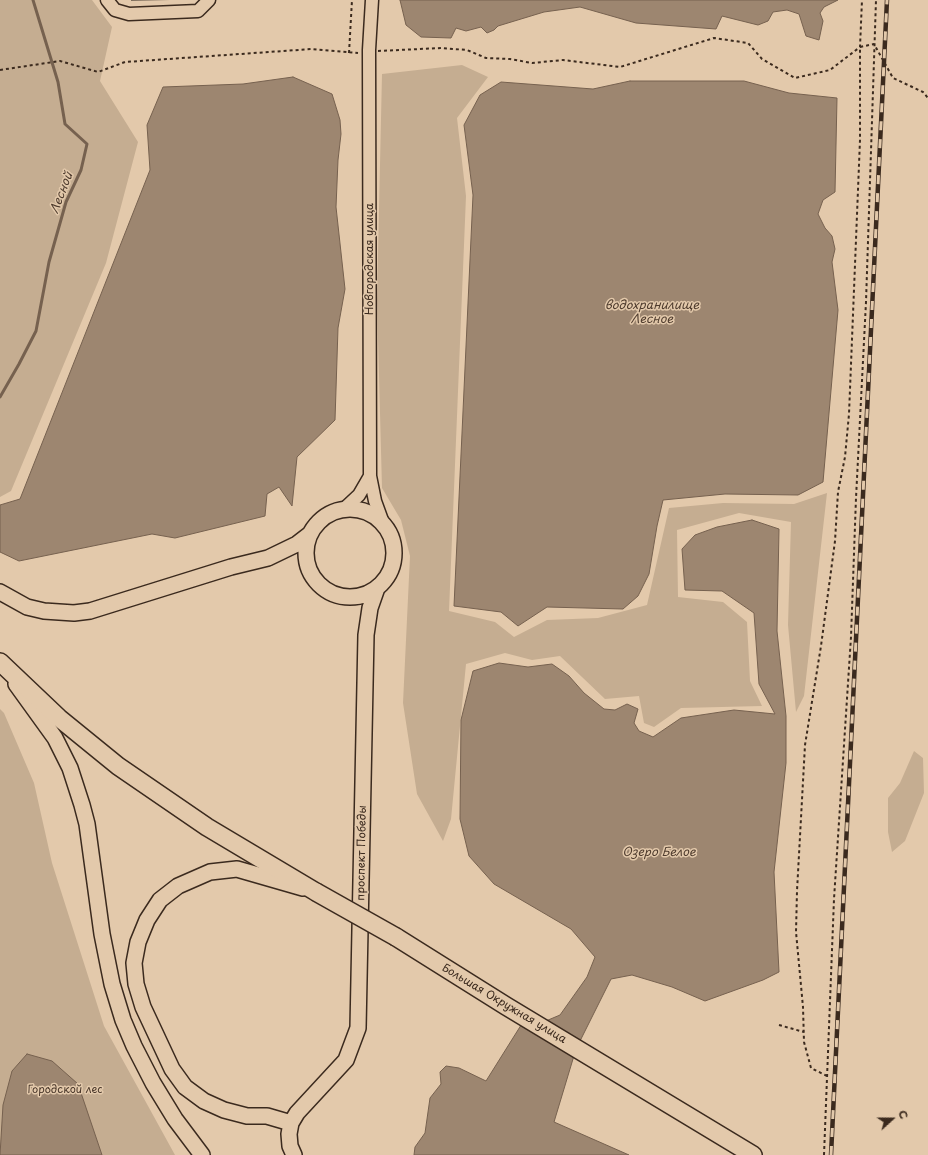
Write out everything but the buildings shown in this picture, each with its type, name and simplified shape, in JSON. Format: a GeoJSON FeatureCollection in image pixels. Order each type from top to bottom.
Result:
{"type":"FeatureCollection","features":[{"type":"Feature","properties":{"kind":"highway","name":"Большая Окружная улица"},"geometry":{"type":"LineString","coordinates":[[0,663],[59,718],[118,766],[207,827],[396,938],[752,1155]]}},
{"type":"Feature","properties":{"kind":"main road"},"geometry":{"type":"LineString","coordinates":[[344,509],[358,509],[372,514],[383,523],[391,536],[394,550],[393,564],[387,577],[377,588],[364,595],[350,597],[336,595],[323,587],[313,576],[307,563],[306,548],[310,534],[318,522],[330,513],[344,509]]}},
{"type":"Feature","properties":{"kind":"main road"},"geometry":{"type":"LineString","coordinates":[[0,592],[27,607],[44,612],[74,613],[90,611],[231,567],[268,558],[297,544],[310,534]]}},
{"type":"Feature","properties":{"kind":"main road","name":"проспект Победы"},"geometry":{"type":"LineString","coordinates":[[292,1123],[297,1113],[346,1060],[358,1028],[365,655],[370,608],[377,588]]}},
{"type":"Feature","properties":{"kind":"main road"},"geometry":{"type":"LineString","coordinates":[[0,663],[55,738],[70,768],[87,824],[102,934],[112,984],[123,1020],[134,1046],[153,1083],[175,1120],[202,1155]]}},
{"type":"Feature","properties":{"kind":"main road"},"geometry":{"type":"LineString","coordinates":[[294,1155],[290,1146],[289,1134],[292,1123],[267,1116],[247,1116],[224,1110],[204,1101],[185,1087],[172,1069],[143,1007],[136,984],[134,963],[138,942],[146,920],[160,900],[178,886],[210,872],[237,870],[316,892]]}},
{"type":"Feature","properties":{"kind":"street"},"geometry":{"type":"LineString","coordinates":[[107,0],[115,10],[129,14],[198,11],[210,0]]}},
{"type":"Feature","properties":{"kind":"street","name":"Новгородская улица"},"geometry":{"type":"LineString","coordinates":[[372,0],[369,50],[370,476],[375,501],[383,523]]}},
{"type":"Feature","properties":{"kind":"street"},"geometry":{"type":"LineString","coordinates":[[344,509],[359,495],[370,476]]}},
{"type":"Feature","properties":{"kind":"path"},"geometry":{"type":"LineString","coordinates":[[348,53],[352,0]]}},
{"type":"Feature","properties":{"kind":"path"},"geometry":{"type":"LineString","coordinates":[[827,1076],[811,1068],[804,1042],[803,1007],[796,932],[798,846],[805,745],[821,646],[834,541],[838,492],[845,456],[849,414],[860,140],[860,46],[862,0]]}},
{"type":"Feature","properties":{"kind":"path"},"geometry":{"type":"LineString","coordinates":[[824,1155],[834,899],[851,645],[856,498],[866,302],[876,0]]}},
{"type":"Feature","properties":{"kind":"path"},"geometry":{"type":"LineString","coordinates":[[0,70],[43,62],[60,61],[98,72],[125,62],[312,50],[348,53],[369,50],[441,48],[467,50],[486,58],[510,59],[532,63],[563,60],[620,67],[714,38],[748,43],[762,59],[795,78],[830,70],[860,46],[874,44]]}},
{"type":"Feature","properties":{"kind":"path"},"geometry":{"type":"LineString","coordinates":[[874,44],[893,78],[923,92],[928,98]]}},
{"type":"Feature","properties":{"kind":"path"},"geometry":{"type":"LineString","coordinates":[[779,1025],[804,1032]]}},
{"type":"Feature","properties":{"kind":"green space"},"geometry":{"type":"Polygon","coordinates":[[[0,0],[92,0],[112,27],[100,81],[138,142],[106,263],[11,491],[0,497],[0,0]]]}},
{"type":"Feature","properties":{"kind":"green space"},"geometry":{"type":"Polygon","coordinates":[[[462,65],[488,77],[457,118],[466,196],[449,611],[495,622],[514,637],[547,620],[598,618],[647,605],[669,508],[723,503],[794,504],[827,493],[804,696],[796,712],[788,625],[791,522],[739,513],[677,530],[678,597],[723,602],[747,622],[750,681],[762,706],[681,708],[654,727],[644,723],[639,696],[605,699],[560,656],[532,660],[505,653],[466,664],[451,819],[443,841],[417,794],[403,703],[410,556],[401,520],[382,488],[377,300],[382,74],[462,65]]]}},
{"type":"Feature","properties":{"kind":"green space","name":"Городской лес"},"geometry":{"type":"Polygon","coordinates":[[[0,709],[4,713],[34,783],[52,863],[104,1026],[175,1155],[0,1155],[0,709]]]}},
{"type":"Feature","properties":{"kind":"green space"},"geometry":{"type":"Polygon","coordinates":[[[914,751],[923,758],[924,793],[905,841],[892,852],[888,832],[888,798],[900,783],[914,751]]]}},
{"type":"Feature","properties":{"kind":"water"},"geometry":{"type":"Polygon","coordinates":[[[400,0],[838,0],[824,7],[820,13],[823,21],[819,40],[806,36],[799,14],[787,10],[773,12],[768,21],[758,25],[722,16],[716,29],[636,23],[580,7],[544,12],[498,26],[494,30],[487,33],[481,27],[466,31],[456,28],[451,38],[421,37],[406,25],[400,0]]]}},
{"type":"Feature","properties":{"kind":"water"},"geometry":{"type":"Polygon","coordinates":[[[293,77],[332,94],[340,120],[341,134],[338,160],[336,207],[345,289],[338,328],[335,420],[297,457],[292,506],[279,487],[267,494],[265,516],[175,538],[152,534],[19,561],[0,552],[0,505],[20,499],[150,170],[147,125],[163,87],[243,84],[293,77]]]}},
{"type":"Feature","properties":{"kind":"water","name":"водохранилище Лесное"},"geometry":{"type":"Polygon","coordinates":[[[630,81],[744,81],[789,93],[837,98],[835,192],[823,200],[818,214],[825,228],[832,236],[835,249],[832,262],[838,310],[823,482],[798,495],[725,494],[663,500],[649,574],[638,596],[623,609],[547,607],[518,626],[501,612],[454,606],[473,195],[464,125],[480,95],[501,82],[593,89],[630,81]]]}},
{"type":"Feature","properties":{"kind":"water","name":"Озеро Белое"},"geometry":{"type":"Polygon","coordinates":[[[752,520],[779,529],[777,631],[786,716],[786,763],[774,872],[779,972],[763,980],[705,1001],[672,987],[632,975],[611,979],[576,1049],[554,1122],[629,1155],[414,1155],[415,1147],[425,1133],[430,1098],[441,1084],[440,1072],[446,1066],[459,1068],[486,1081],[523,1022],[534,1026],[560,1015],[587,977],[595,957],[571,929],[494,884],[469,856],[460,819],[461,720],[473,671],[499,663],[528,667],[552,664],[569,676],[584,693],[604,709],[615,710],[627,704],[638,709],[634,723],[639,731],[653,737],[681,718],[734,710],[775,714],[759,684],[754,613],[722,591],[685,590],[682,549],[695,535],[717,527],[752,520]]]}},
{"type":"Feature","properties":{"kind":"water"},"geometry":{"type":"Polygon","coordinates":[[[27,1054],[52,1061],[78,1084],[102,1155],[0,1155],[3,1105],[12,1071],[27,1054]]]}},
{"type":"Feature","properties":{"kind":"waterway","name":"Лесной"},"geometry":{"type":"LineString","coordinates":[[0,397],[36,331],[49,262],[66,202],[81,170],[87,144],[65,124],[58,82],[33,0]]}},
{"type":"Feature","properties":{"kind":"railway"},"geometry":{"type":"LineString","coordinates":[[831,1155],[887,0]]}}]}
